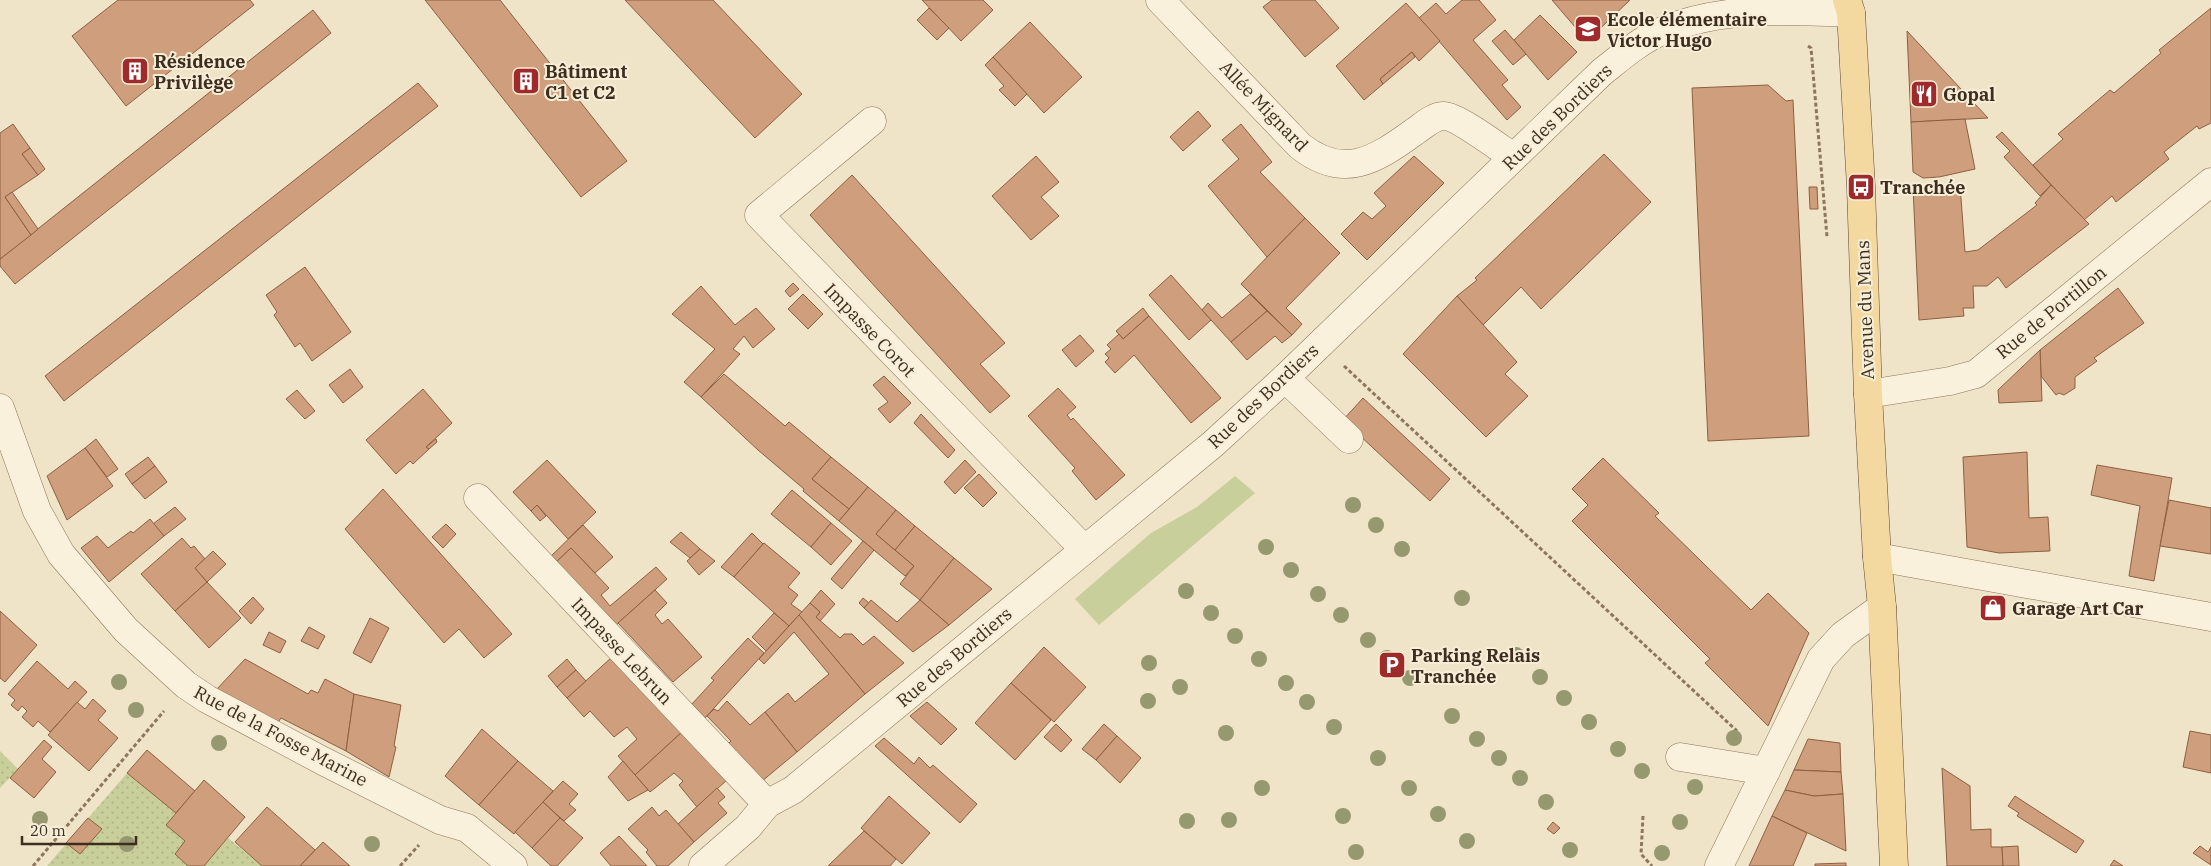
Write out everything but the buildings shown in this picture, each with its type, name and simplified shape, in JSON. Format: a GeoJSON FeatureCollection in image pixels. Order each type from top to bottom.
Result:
{"type":"FeatureCollection","features":[{"type":"Feature","properties":{"kind":"main road","name":"Avenue du Mans"},"geometry":{"type":"LineString","coordinates":[[1851,4],[1861,187],[1876,557],[1882,607],[1894,866]]}},
{"type":"Feature","properties":{"kind":"street","name":"Allée Mignard"},"geometry":{"type":"LineString","coordinates":[[1160,0],[1300,146],[1315,158],[1332,165],[1364,162],[1433,119],[1445,116],[1457,120],[1513,157]]}},
{"type":"Feature","properties":{"kind":"street","name":"Rue des Bordiers"},"geometry":{"type":"LineString","coordinates":[[703,866],[748,828],[767,804],[793,790],[1226,432],[1602,72],[1631,48],[1661,32],[1694,20],[1733,12],[1810,11],[1851,4]]}},
{"type":"Feature","properties":{"kind":"street","name":"Impasse Corot"},"geometry":{"type":"LineString","coordinates":[[872,122],[759,215],[1084,550]]}},
{"type":"Feature","properties":{"kind":"street","name":"Rue de Portillon"},"geometry":{"type":"LineString","coordinates":[[1868,394],[1950,381],[1976,374],[2211,182]]}},
{"type":"Feature","properties":{"kind":"street"},"geometry":{"type":"LineString","coordinates":[[1284,378],[1349,439]]}},
{"type":"Feature","properties":{"kind":"street","name":"Rue de la Fosse Marine"},"geometry":{"type":"LineString","coordinates":[[0,408],[37,511],[61,554],[126,630],[186,685],[207,699],[323,761],[440,820],[467,828],[514,866]]}},
{"type":"Feature","properties":{"kind":"street","name":"Impasse Lebrun"},"geometry":{"type":"LineString","coordinates":[[478,498],[767,804]]}},
{"type":"Feature","properties":{"kind":"street"},"geometry":{"type":"LineString","coordinates":[[1876,557],[2211,616]]}},
{"type":"Feature","properties":{"kind":"street"},"geometry":{"type":"LineString","coordinates":[[1719,866],[1821,659],[1843,635],[1882,607]]}},
{"type":"Feature","properties":{"kind":"street"},"geometry":{"type":"LineString","coordinates":[[1680,757],[1768,767]]}},
{"type":"Feature","properties":{"kind":"path","name":"Avenue du Mans"},"geometry":{"type":"LineString","coordinates":[[1806,44],[1811,48],[1827,243]]}},
{"type":"Feature","properties":{"kind":"path"},"geometry":{"type":"LineString","coordinates":[[1320,344],[1768,767]]}},
{"type":"Feature","properties":{"kind":"path"},"geometry":{"type":"LineString","coordinates":[[33,866],[186,685]]}},
{"type":"Feature","properties":{"kind":"path"},"geometry":{"type":"LineString","coordinates":[[1643,816],[1641,854],[1652,866]]}},
{"type":"Feature","properties":{"kind":"green space"},"geometry":{"type":"Polygon","coordinates":[[[1235,476],[1255,493],[1099,625],[1075,599],[1151,533],[1197,507],[1235,476]]]}},
{"type":"Feature","properties":{"kind":"green space"},"geometry":{"type":"Polygon","coordinates":[[[0,751],[18,769],[0,788],[0,751]]]}},
{"type":"Feature","properties":{"kind":"green space"},"geometry":{"type":"Polygon","coordinates":[[[127,773],[176,813],[166,825],[185,841],[188,866],[47,866],[127,773]]]}},
{"type":"Feature","properties":{"kind":"green space"},"geometry":{"type":"Polygon","coordinates":[[[228,838],[262,866],[204,866],[228,838]]]}},
{"type":"Feature","properties":{"kind":"place","name":"Ecole élémentaire Victor Hugo"},"geometry":{"type":"Point","coordinates":[1588,29]}},
{"type":"Feature","properties":{"kind":"place","name":"Résidence Privilège"},"geometry":{"type":"Point","coordinates":[135,71]}},
{"type":"Feature","properties":{"kind":"place","name":"Bâtiment C1 et C2"},"geometry":{"type":"Point","coordinates":[526,81]}},
{"type":"Feature","properties":{"kind":"place","name":"Gopal"},"geometry":{"type":"Point","coordinates":[1924,94]}},
{"type":"Feature","properties":{"kind":"place","name":"Tranchée"},"geometry":{"type":"Point","coordinates":[1861,187]}},
{"type":"Feature","properties":{"kind":"place","name":"Garage Art Car"},"geometry":{"type":"Point","coordinates":[1993,608]}},
{"type":"Feature","properties":{"kind":"place","name":"Parking Relais Tranchée"},"geometry":{"type":"Point","coordinates":[1392,665]}}]}
